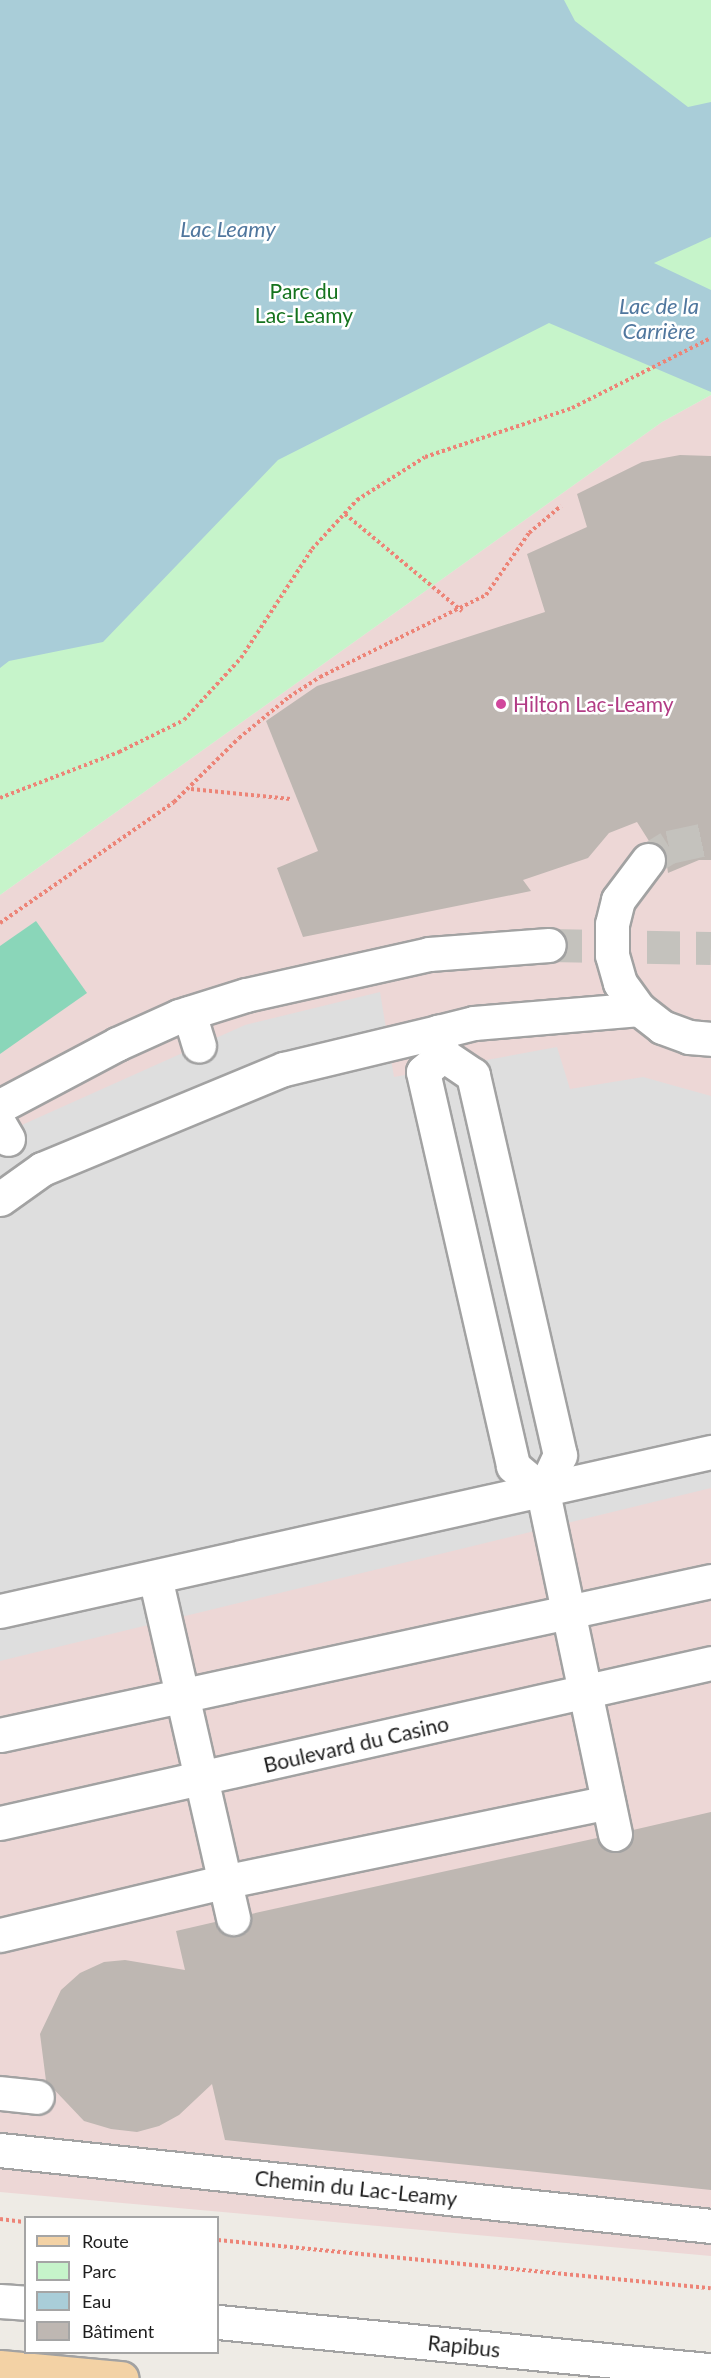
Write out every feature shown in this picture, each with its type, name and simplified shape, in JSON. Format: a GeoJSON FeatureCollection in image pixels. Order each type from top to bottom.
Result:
{"type":"FeatureCollection","features":[{"type":"Feature","properties":{"kind":"main road"},"geometry":{"type":"LineString","coordinates":[[0,2367],[122,2378]]}},
{"type":"Feature","properties":{"kind":"lane"},"geometry":{"type":"LineString","coordinates":[[648,860],[618,900],[612,924],[612,955],[620,983],[639,1009],[662,1027],[689,1037],[711,1039]]}},
{"type":"Feature","properties":{"kind":"lane"},"geometry":{"type":"LineString","coordinates":[[0,1106],[117,1044],[189,1013],[549,945]]}},
{"type":"Feature","properties":{"kind":"lane"},"geometry":{"type":"LineString","coordinates":[[0,1199],[42,1169],[284,1069],[440,1044],[474,1023],[639,1009]]}},
{"type":"Feature","properties":{"kind":"lane"},"geometry":{"type":"LineString","coordinates":[[189,1013],[199,1045]]}},
{"type":"Feature","properties":{"kind":"lane"},"geometry":{"type":"LineString","coordinates":[[440,1044],[473,1075],[560,1455],[543,1491],[615,1834]]}},
{"type":"Feature","properties":{"kind":"lane"},"geometry":{"type":"LineString","coordinates":[[440,1044],[423,1072],[513,1466],[543,1491]]}},
{"type":"Feature","properties":{"kind":"lane"},"geometry":{"type":"LineString","coordinates":[[0,1611],[711,1452]]}},
{"type":"Feature","properties":{"kind":"lane"},"geometry":{"type":"LineString","coordinates":[[155,1577],[233,1918]]}},
{"type":"Feature","properties":{"kind":"lane"},"geometry":{"type":"LineString","coordinates":[[0,1735],[182,1694],[568,1616],[711,1581]]}},
{"type":"Feature","properties":{"kind":"lane","name":"Boulevard du Casino"},"geometry":{"type":"LineString","coordinates":[[0,1823],[711,1663]]}},
{"type":"Feature","properties":{"kind":"lane"},"geometry":{"type":"LineString","coordinates":[[0,1935],[223,1882],[608,1802]]}},
{"type":"Feature","properties":{"kind":"lane"},"geometry":{"type":"LineString","coordinates":[[0,2093],[37,2097]]}},
{"type":"Feature","properties":{"kind":"lane","name":"Chemin du Lac-Leamy"},"geometry":{"type":"LineString","coordinates":[[0,2150],[711,2226]]}},
{"type":"Feature","properties":{"kind":"lane"},"geometry":{"type":"LineString","coordinates":[[0,2301],[24,2303]]}},
{"type":"Feature","properties":{"kind":"lane","name":"Rapibus"},"geometry":{"type":"LineString","coordinates":[[219,2322],[711,2370]]}},
{"type":"Feature","properties":{"kind":"path"},"geometry":{"type":"LineString","coordinates":[[0,798],[119,752],[184,720],[242,658],[312,549],[357,500],[425,457],[620,387],[711,338]]}},
{"type":"Feature","properties":{"kind":"path"},"geometry":{"type":"LineString","coordinates":[[0,923],[190,789],[239,738],[289,697],[320,677],[462,610],[486,595],[529,533],[561,506]]}},
{"type":"Feature","properties":{"kind":"path"},"geometry":{"type":"LineString","coordinates":[[345,514],[462,610]]}},
{"type":"Feature","properties":{"kind":"path"},"geometry":{"type":"LineString","coordinates":[[190,789],[291,799]]}},
{"type":"Feature","properties":{"kind":"path"},"geometry":{"type":"LineString","coordinates":[[0,2219],[24,2222]]}},
{"type":"Feature","properties":{"kind":"path"},"geometry":{"type":"LineString","coordinates":[[219,2240],[711,2288]]}},
{"type":"Feature","properties":{"kind":"shaded area"},"geometry":{"type":"Polygon","coordinates":[[[711,395],[711,2256],[0,2192],[0,895],[662,422],[711,395]]]}},
{"type":"Feature","properties":{"kind":"shaded area"},"geometry":{"type":"Polygon","coordinates":[[[380,992],[394,1077],[557,1047],[570,1089],[643,1077],[711,1096],[711,1488],[0,1661],[0,1142],[24,1124],[245,1025],[380,992]]]}},
{"type":"Feature","properties":{"kind":"green space","name":"Lac Leamy"},"geometry":{"type":"Polygon","coordinates":[[[0,0],[711,0],[711,395],[662,422],[0,895],[0,0]]]}},
{"type":"Feature","properties":{"kind":"green space"},"geometry":{"type":"Polygon","coordinates":[[[36,921],[87,993],[0,1054],[0,946],[36,921]]]}},
{"type":"Feature","properties":{"kind":"water","name":"Lac Leamy"},"geometry":{"type":"Polygon","coordinates":[[[0,0],[564,0],[575,21],[688,107],[711,102],[711,237],[654,263],[711,290],[711,392],[549,323],[278,460],[103,642],[9,661],[0,668],[0,0]]]}},
{"type":"Feature","properties":{"kind":"building","name":"Hilton Lac-Leamy"},"geometry":{"type":"Polygon","coordinates":[[[680,455],[711,456],[711,860],[699,860],[668,873],[665,852],[649,841],[637,822],[609,833],[588,858],[523,880],[531,891],[303,937],[277,868],[318,851],[266,721],[317,686],[545,612],[527,554],[587,527],[577,494],[642,462],[680,455]]]}},
{"type":"Feature","properties":{"kind":"building"},"geometry":{"type":"Polygon","coordinates":[[[711,1812],[711,2190],[225,2140],[212,2084],[179,2115],[159,2126],[137,2132],[111,2129],[84,2121],[46,2081],[40,2034],[61,1990],[80,1973],[104,1962],[125,1960],[185,1970],[176,1931],[215,1922],[220,1931],[237,1936],[246,1931],[251,1914],[597,1838],[609,1852],[619,1852],[633,1840],[633,1830],[711,1812]]]}},
{"type":"Feature","properties":{"kind":"tunnel"},"geometry":{"type":"LineString","coordinates":[[648,860],[669,847],[711,838]]}},
{"type":"Feature","properties":{"kind":"tunnel"},"geometry":{"type":"LineString","coordinates":[[549,945],[711,948]]}},
{"type":"Feature","properties":{"kind":"place","name":"Hilton Lac-Leamy"},"geometry":{"type":"Point","coordinates":[501,704]}},
{"type":"Feature","properties":{"kind":"park label","name":"Parc du Lac-Leamy"},"geometry":{"type":"Point","coordinates":[304,303]}},
{"type":"Feature","properties":{"kind":"water label","name":"Lac de la Carrière"},"geometry":{"type":"Point","coordinates":[659,318]}}]}
